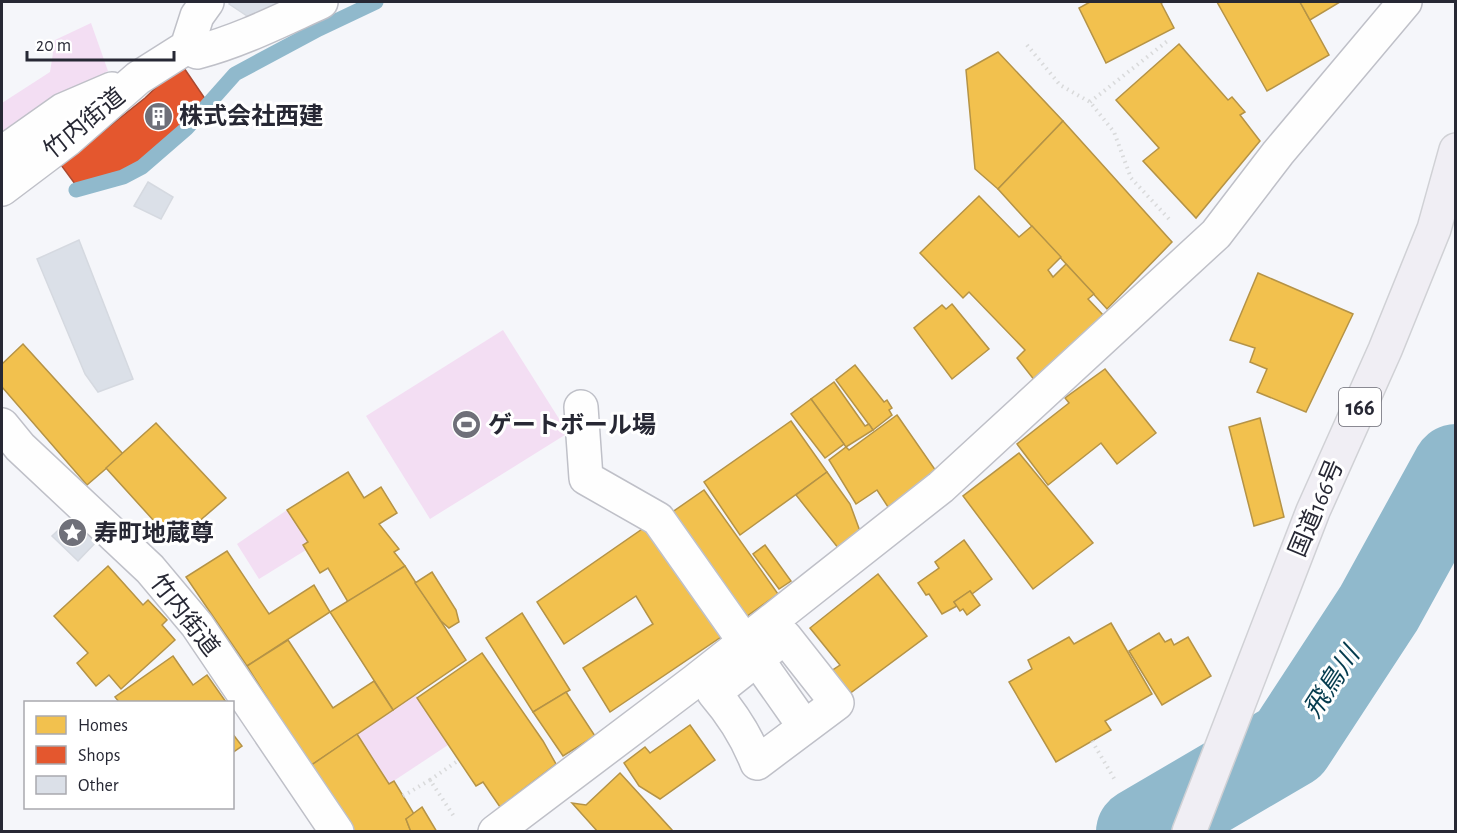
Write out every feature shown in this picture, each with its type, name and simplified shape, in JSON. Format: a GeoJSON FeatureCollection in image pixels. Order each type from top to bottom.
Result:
{"type":"FeatureCollection","features":[{"type":"Feature","properties":{"kind":"highway","name":"国道166号"},"geometry":{"type":"LineString","coordinates":[[1189,831],[1313,511],[1385,350],[1430,240],[1455,150]]}},
{"type":"Feature","properties":{"kind":"street"},"geometry":{"type":"LineString","coordinates":[[207,2],[197,16],[187,47],[197,52],[214,48],[265,28],[321,2]]}},
{"type":"Feature","properties":{"kind":"street"},"geometry":{"type":"LineString","coordinates":[[495,831],[751,651],[941,487],[1216,234],[1278,153],[1405,2]]}},
{"type":"Feature","properties":{"kind":"street","name":"竹内街道"},"geometry":{"type":"LineString","coordinates":[[2,189],[67,140],[138,78],[187,47]]}},
{"type":"Feature","properties":{"kind":"street"},"geometry":{"type":"LineString","coordinates":[[2,153],[63,110],[138,78]]}},
{"type":"Feature","properties":{"kind":"street"},"geometry":{"type":"LineString","coordinates":[[581,407],[586,478],[658,519],[797,716]]}},
{"type":"Feature","properties":{"kind":"street","name":"竹内街道"},"geometry":{"type":"LineString","coordinates":[[2,425],[20,447],[150,569],[190,617],[337,831]]}},
{"type":"Feature","properties":{"kind":"path"},"geometry":{"type":"LineString","coordinates":[[1090,102],[1170,39]]}},
{"type":"Feature","properties":{"kind":"path"},"geometry":{"type":"LineString","coordinates":[[1027,45],[1060,85],[1090,102],[1114,132],[1131,178],[1198,250]]}},
{"type":"Feature","properties":{"kind":"path"},"geometry":{"type":"LineString","coordinates":[[1092,741],[1115,780]]}},
{"type":"Feature","properties":{"kind":"path"},"geometry":{"type":"LineString","coordinates":[[404,796],[459,760]]}},
{"type":"Feature","properties":{"kind":"path"},"geometry":{"type":"LineString","coordinates":[[430,780],[458,823]]}},
{"type":"Feature","properties":{"kind":"shaded area"},"geometry":{"type":"Polygon","coordinates":[[[91,23],[108,71],[2,135],[2,103],[50,72],[55,40],[91,23]]]}},
{"type":"Feature","properties":{"kind":"shaded area","name":"ゲートボール場"},"geometry":{"type":"Polygon","coordinates":[[[503,330],[568,433],[430,519],[366,416],[503,330]]]}},
{"type":"Feature","properties":{"kind":"shaded area"},"geometry":{"type":"Polygon","coordinates":[[[287,510],[308,542],[306,550],[259,579],[237,544],[287,510]]]}},
{"type":"Feature","properties":{"kind":"shaded area"},"geometry":{"type":"Polygon","coordinates":[[[416,695],[448,745],[389,784],[357,734],[416,695]]]}},
{"type":"Feature","properties":{"kind":"building: Homes"},"geometry":{"type":"Polygon","coordinates":[[[1090,2],[1164,2],[1161,3],[1174,28],[1106,63],[1079,8],[1090,2]]]}},
{"type":"Feature","properties":{"kind":"building: Homes"},"geometry":{"type":"Polygon","coordinates":[[[1217,2],[1300,2],[1329,55],[1267,91],[1217,2]]]}},
{"type":"Feature","properties":{"kind":"building: Homes"},"geometry":{"type":"Polygon","coordinates":[[[1300,2],[1340,2],[1310,20],[1300,2]]]}},
{"type":"Feature","properties":{"kind":"building: Homes"},"geometry":{"type":"Polygon","coordinates":[[[1179,44],[1228,100],[1232,97],[1245,112],[1240,115],[1260,141],[1196,218],[1143,161],[1159,148],[1116,100],[1179,44]]]}},
{"type":"Feature","properties":{"kind":"building: Homes"},"geometry":{"type":"Polygon","coordinates":[[[998,52],[1063,121],[998,189],[975,169],[966,70],[998,52]]]}},
{"type":"Feature","properties":{"kind":"building: Homes"},"geometry":{"type":"Polygon","coordinates":[[[1063,121],[1172,242],[1107,309],[998,189],[1063,121]]]}},
{"type":"Feature","properties":{"kind":"building: Homes"},"geometry":{"type":"Polygon","coordinates":[[[979,196],[1019,237],[1032,226],[1061,257],[1048,270],[1053,277],[1066,264],[1094,294],[1088,299],[1104,316],[1035,381],[1017,358],[1025,350],[969,292],[963,298],[920,253],[979,196]]]}},
{"type":"Feature","properties":{"kind":"building: Homes"},"geometry":{"type":"Polygon","coordinates":[[[1258,273],[1353,314],[1306,412],[1257,392],[1267,369],[1250,362],[1255,348],[1230,340],[1258,273]]]}},
{"type":"Feature","properties":{"kind":"building: Homes"},"geometry":{"type":"Polygon","coordinates":[[[952,304],[989,349],[952,379],[914,328],[942,305],[946,309],[952,304]]]}},
{"type":"Feature","properties":{"kind":"building: Homes"},"geometry":{"type":"Polygon","coordinates":[[[23,344],[123,454],[87,485],[2,387],[2,364],[23,344]]]}},
{"type":"Feature","properties":{"kind":"building: Homes"},"geometry":{"type":"Polygon","coordinates":[[[855,365],[884,402],[887,400],[892,408],[889,410],[892,415],[873,430],[836,380],[855,365]]]}},
{"type":"Feature","properties":{"kind":"building: Homes"},"geometry":{"type":"Polygon","coordinates":[[[1105,369],[1156,433],[1117,464],[1101,443],[1048,485],[1017,444],[1069,403],[1065,398],[1105,369]]]}},
{"type":"Feature","properties":{"kind":"building: Homes"},"geometry":{"type":"Polygon","coordinates":[[[834,382],[865,426],[869,424],[873,430],[846,447],[811,399],[834,382]]]}},
{"type":"Feature","properties":{"kind":"building: Homes"},"geometry":{"type":"Polygon","coordinates":[[[811,399],[844,444],[825,458],[791,414],[811,399]]]}},
{"type":"Feature","properties":{"kind":"building: Homes"},"geometry":{"type":"Polygon","coordinates":[[[897,415],[936,471],[888,507],[877,490],[856,504],[829,460],[846,447],[849,450],[897,415]]]}},
{"type":"Feature","properties":{"kind":"building: Homes"},"geometry":{"type":"Polygon","coordinates":[[[1260,418],[1284,517],[1254,526],[1229,427],[1260,418]]]}},
{"type":"Feature","properties":{"kind":"building: Homes"},"geometry":{"type":"Polygon","coordinates":[[[791,421],[827,472],[740,535],[704,482],[791,421]]]}},
{"type":"Feature","properties":{"kind":"building: Homes"},"geometry":{"type":"Polygon","coordinates":[[[156,423],[226,498],[174,543],[106,468],[156,423]]]}},
{"type":"Feature","properties":{"kind":"building: Homes"},"geometry":{"type":"Polygon","coordinates":[[[1019,453],[1093,543],[1033,589],[963,496],[1019,453]]]}},
{"type":"Feature","properties":{"kind":"building: Homes"},"geometry":{"type":"Polygon","coordinates":[[[348,472],[364,498],[381,487],[397,513],[379,524],[399,549],[394,552],[405,566],[348,602],[328,568],[320,573],[303,545],[308,542],[287,510],[348,472]]]}},
{"type":"Feature","properties":{"kind":"building: Homes"},"geometry":{"type":"Polygon","coordinates":[[[827,472],[850,504],[861,534],[839,549],[796,495],[827,472]]]}},
{"type":"Feature","properties":{"kind":"building: Homes"},"geometry":{"type":"Polygon","coordinates":[[[704,490],[778,594],[743,619],[668,515],[704,490]]]}},
{"type":"Feature","properties":{"kind":"building: Homes"},"geometry":{"type":"Polygon","coordinates":[[[648,525],[724,635],[610,712],[583,668],[653,624],[636,596],[564,644],[537,602],[648,525]]]}},
{"type":"Feature","properties":{"kind":"building: Homes"},"geometry":{"type":"Polygon","coordinates":[[[964,540],[992,579],[972,594],[970,591],[954,602],[957,606],[942,614],[929,594],[926,595],[918,583],[939,568],[935,562],[964,540]]]}},
{"type":"Feature","properties":{"kind":"building: Homes"},"geometry":{"type":"Polygon","coordinates":[[[765,545],[791,581],[779,589],[753,554],[765,545]]]}},
{"type":"Feature","properties":{"kind":"building: Homes"},"geometry":{"type":"Polygon","coordinates":[[[227,551],[269,614],[314,585],[330,612],[247,666],[186,577],[227,551]]]}},
{"type":"Feature","properties":{"kind":"building: Homes"},"geometry":{"type":"Polygon","coordinates":[[[108,566],[143,605],[148,600],[167,620],[162,625],[175,640],[121,689],[109,675],[96,686],[77,663],[88,653],[54,616],[108,566]]]}},
{"type":"Feature","properties":{"kind":"building: Homes"},"geometry":{"type":"Polygon","coordinates":[[[405,566],[466,660],[393,710],[330,612],[405,566]]]}},
{"type":"Feature","properties":{"kind":"building: Homes"},"geometry":{"type":"Polygon","coordinates":[[[432,572],[456,610],[459,622],[449,628],[441,621],[415,583],[432,572]]]}},
{"type":"Feature","properties":{"kind":"building: Homes"},"geometry":{"type":"Polygon","coordinates":[[[878,574],[927,636],[837,703],[819,679],[840,665],[810,628],[878,574]]]}},
{"type":"Feature","properties":{"kind":"building: Homes"},"geometry":{"type":"Polygon","coordinates":[[[970,591],[980,605],[967,615],[963,609],[960,611],[954,602],[970,591]]]}},
{"type":"Feature","properties":{"kind":"building: Homes"},"geometry":{"type":"Polygon","coordinates":[[[522,613],[570,690],[533,712],[486,638],[522,613]]]}},
{"type":"Feature","properties":{"kind":"building: Homes"},"geometry":{"type":"Polygon","coordinates":[[[1111,623],[1152,694],[1105,721],[1111,730],[1056,762],[1009,682],[1032,669],[1028,660],[1069,637],[1074,644],[1111,623]]]}},
{"type":"Feature","properties":{"kind":"building: Homes"},"geometry":{"type":"Polygon","coordinates":[[[1159,633],[1165,642],[1171,639],[1174,645],[1188,637],[1211,676],[1162,705],[1129,651],[1159,633]]]}},
{"type":"Feature","properties":{"kind":"building: Homes"},"geometry":{"type":"Polygon","coordinates":[[[288,640],[333,708],[374,681],[393,710],[310,766],[247,666],[288,640]]]}},
{"type":"Feature","properties":{"kind":"building: Homes"},"geometry":{"type":"Polygon","coordinates":[[[482,653],[543,741],[556,764],[500,807],[483,782],[476,786],[417,698],[482,653]]]}},
{"type":"Feature","properties":{"kind":"building: Homes"},"geometry":{"type":"Polygon","coordinates":[[[173,656],[193,685],[207,675],[225,701],[118,701],[115,697],[173,656]]]}},
{"type":"Feature","properties":{"kind":"building: Homes"},"geometry":{"type":"Polygon","coordinates":[[[566,692],[595,736],[563,756],[533,712],[566,692]]]}},
{"type":"Feature","properties":{"kind":"building: Homes"},"geometry":{"type":"Polygon","coordinates":[[[690,725],[715,760],[660,799],[639,786],[624,763],[645,747],[650,753],[690,725]]]}},
{"type":"Feature","properties":{"kind":"building: Homes"},"geometry":{"type":"Polygon","coordinates":[[[357,734],[389,784],[394,781],[414,814],[406,819],[411,832],[352,832],[310,766],[357,734]]]}},
{"type":"Feature","properties":{"kind":"building: Homes"},"geometry":{"type":"Polygon","coordinates":[[[234,736],[242,746],[234,752],[234,736]]]}},
{"type":"Feature","properties":{"kind":"building: Homes"},"geometry":{"type":"Polygon","coordinates":[[[620,773],[672,830],[671,832],[598,832],[572,803],[586,805],[620,773]]]}},
{"type":"Feature","properties":{"kind":"building: Homes"},"geometry":{"type":"Polygon","coordinates":[[[422,807],[437,832],[411,832],[406,819],[422,807]]]}},
{"type":"Feature","properties":{"kind":"building: Shops","name":"株式会社西建"},"geometry":{"type":"Polygon","coordinates":[[[184,68],[208,103],[146,160],[120,173],[75,184],[61,165],[145,98],[171,73],[184,68]]]}},
{"type":"Feature","properties":{"kind":"building: Other"},"geometry":{"type":"Polygon","coordinates":[[[231,2],[285,2],[250,18],[229,4],[231,2]]]}},
{"type":"Feature","properties":{"kind":"building: Other"},"geometry":{"type":"Polygon","coordinates":[[[148,182],[173,197],[161,219],[134,206],[148,182]]]}},
{"type":"Feature","properties":{"kind":"building: Other"},"geometry":{"type":"Polygon","coordinates":[[[79,240],[133,379],[98,392],[85,374],[37,259],[79,240]]]}},
{"type":"Feature","properties":{"kind":"building: Other"},"geometry":{"type":"Polygon","coordinates":[[[73,516],[98,540],[78,561],[52,536],[73,516]]]}},
{"type":"Feature","properties":{"kind":"waterway"},"geometry":{"type":"LineString","coordinates":[[76,190],[123,177],[142,167],[187,128],[235,74],[319,29],[376,2]]}},
{"type":"Feature","properties":{"kind":"waterway","name":"飛鳥川"},"geometry":{"type":"LineString","coordinates":[[1140,832],[1290,744],[1379,608],[1456,468]]}},
{"type":"Feature","properties":{"kind":"place","name":"株式会社西建"},"geometry":{"type":"Point","coordinates":[158,116]}},
{"type":"Feature","properties":{"kind":"place","name":"ゲートボール場"},"geometry":{"type":"Point","coordinates":[467,425]}},
{"type":"Feature","properties":{"kind":"place","name":"寿町地蔵尊"},"geometry":{"type":"Point","coordinates":[73,533]}}]}
